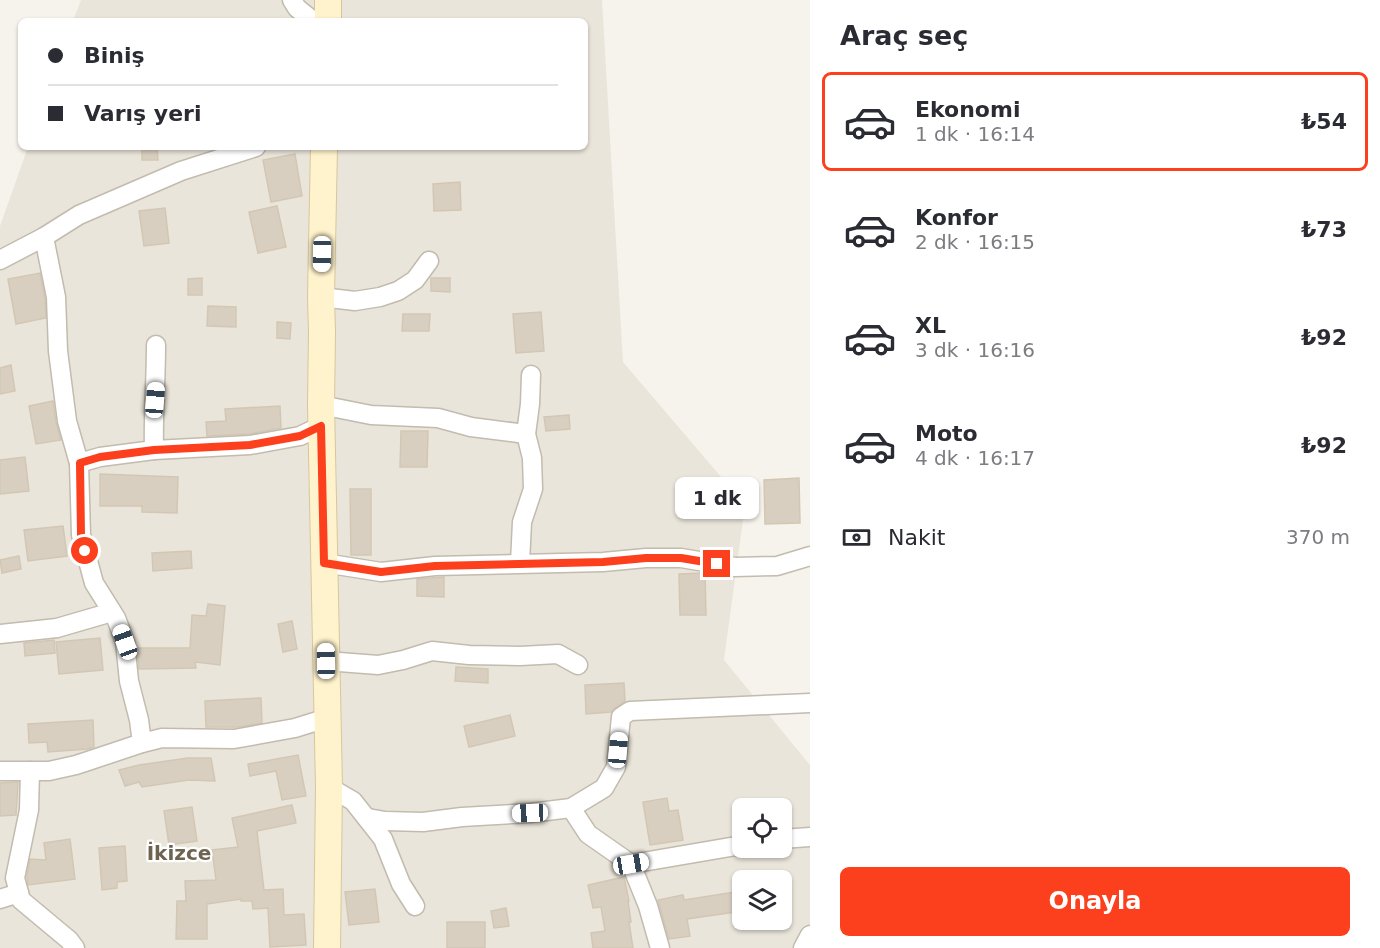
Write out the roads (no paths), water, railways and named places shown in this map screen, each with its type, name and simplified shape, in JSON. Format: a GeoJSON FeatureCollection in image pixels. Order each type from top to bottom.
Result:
{"type":"FeatureCollection","features":[{"type":"Feature","properties":{"kind":"main road"},"geometry":{"type":"LineString","coordinates":[[328,0],[328,18]]}},
{"type":"Feature","properties":{"kind":"main road"},"geometry":{"type":"LineString","coordinates":[[324,150],[321,415],[329,787],[327,948]]}},
{"type":"Feature","properties":{"kind":"street"},"geometry":{"type":"LineString","coordinates":[[292,0],[297,8],[310,18]]}},
{"type":"Feature","properties":{"kind":"street"},"geometry":{"type":"LineString","coordinates":[[0,260],[79,215],[181,171],[213,154],[238,150]]}},
{"type":"Feature","properties":{"kind":"street"},"geometry":{"type":"LineString","coordinates":[[44,237],[56,297],[58,351],[68,421],[80,463],[81,535],[94,583],[116,618],[125,642],[129,681],[142,743]]}},
{"type":"Feature","properties":{"kind":"street"},"geometry":{"type":"LineString","coordinates":[[321,297],[355,301],[380,297],[398,291],[414,280],[429,261]]}},
{"type":"Feature","properties":{"kind":"street"},"geometry":{"type":"LineString","coordinates":[[154,450],[156,345]]}},
{"type":"Feature","properties":{"kind":"street"},"geometry":{"type":"LineString","coordinates":[[520,563],[522,522],[533,489],[532,458],[526,434],[531,375]]}},
{"type":"Feature","properties":{"kind":"street"},"geometry":{"type":"LineString","coordinates":[[80,463],[100,457],[154,450],[250,445],[300,436],[321,415],[438,418],[471,427],[526,434]]}},
{"type":"Feature","properties":{"kind":"street"},"geometry":{"type":"LineString","coordinates":[[324,563],[381,572],[435,566],[681,558],[735,567],[777,566],[810,556]]}},
{"type":"Feature","properties":{"kind":"street"},"geometry":{"type":"LineString","coordinates":[[0,634],[57,628],[112,612]]}},
{"type":"Feature","properties":{"kind":"street"},"geometry":{"type":"LineString","coordinates":[[326,661],[378,665],[432,651],[469,655],[558,654],[578,665]]}},
{"type":"Feature","properties":{"kind":"street"},"geometry":{"type":"LineString","coordinates":[[368,818],[423,822],[571,808],[604,788],[616,767],[621,717],[630,711],[810,703]]}},
{"type":"Feature","properties":{"kind":"street"},"geometry":{"type":"LineString","coordinates":[[0,771],[49,771],[76,765],[162,738],[234,740],[295,728],[327,718]]}},
{"type":"Feature","properties":{"kind":"street"},"geometry":{"type":"LineString","coordinates":[[30,771],[29,810],[15,878],[21,900],[69,940],[75,948]]}},
{"type":"Feature","properties":{"kind":"street"},"geometry":{"type":"LineString","coordinates":[[329,787],[353,801],[368,818],[383,839],[401,884],[415,906]]}},
{"type":"Feature","properties":{"kind":"street"},"geometry":{"type":"LineString","coordinates":[[571,808],[588,834],[631,864],[648,906],[660,948]]}},
{"type":"Feature","properties":{"kind":"street"},"geometry":{"type":"LineString","coordinates":[[792,838],[810,837]]}},
{"type":"Feature","properties":{"kind":"street"},"geometry":{"type":"LineString","coordinates":[[631,864],[732,847]]}},
{"type":"Feature","properties":{"kind":"street"},"geometry":{"type":"LineString","coordinates":[[0,899],[19,893]]}},
{"type":"Feature","properties":{"kind":"street"},"geometry":{"type":"LineString","coordinates":[[803,948],[810,935]]}},
{"type":"Feature","properties":{"kind":"district","name":"İkizce"},"geometry":{"type":"Point","coordinates":[179,853]}}]}
